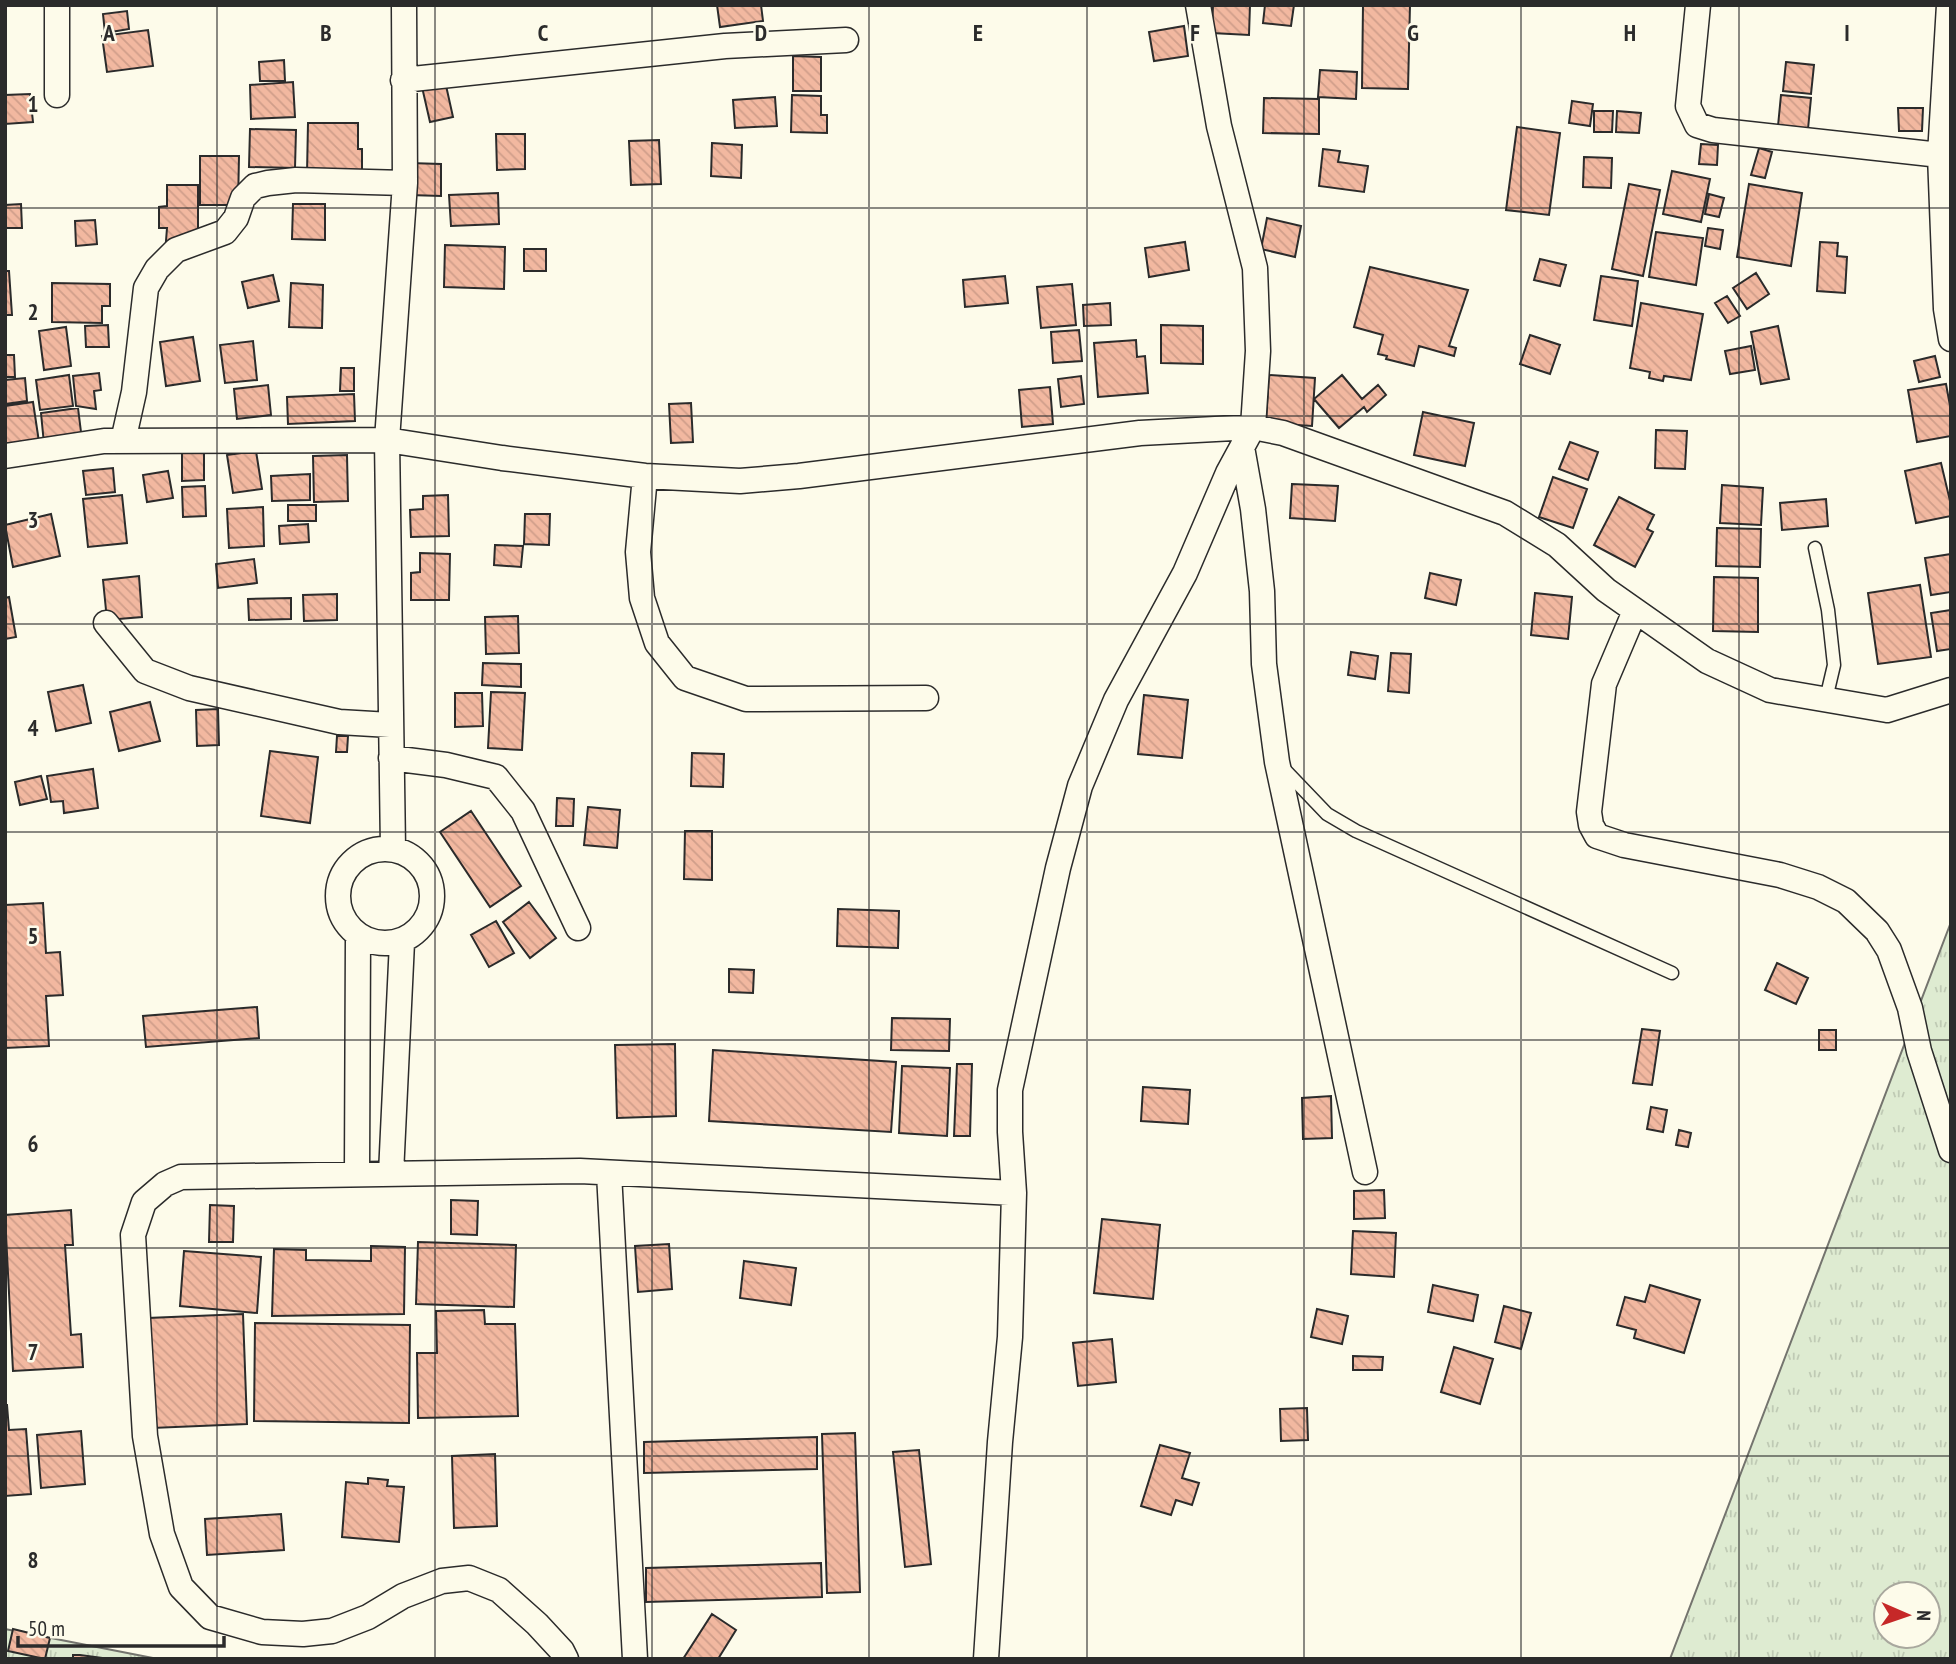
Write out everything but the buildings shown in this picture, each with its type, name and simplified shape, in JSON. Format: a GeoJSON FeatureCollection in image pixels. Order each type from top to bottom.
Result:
{"type":"FeatureCollection","features":[{"type":"Feature","properties":{"kind":"street"},"geometry":{"type":"LineString","coordinates":[[57,5],[57,95]]}},
{"type":"Feature","properties":{"kind":"street"},"geometry":{"type":"LineString","coordinates":[[393,849],[387,440],[405,183],[404,5]]}},
{"type":"Feature","properties":{"kind":"street"},"geometry":{"type":"LineString","coordinates":[[1198,5],[1219,127],[1255,268],[1258,351],[1247,437],[1262,591],[1264,664],[1277,762],[1365,1172]]}},
{"type":"Feature","properties":{"kind":"street"},"geometry":{"type":"LineString","coordinates":[[1698,5],[1688,106],[1697,125],[1713,130],[1940,155]]}},
{"type":"Feature","properties":{"kind":"street"},"geometry":{"type":"LineString","coordinates":[[1950,5],[1940,155],[1946,309],[1951,339]]}},
{"type":"Feature","properties":{"kind":"street"},"geometry":{"type":"LineString","coordinates":[[403,80],[725,46],[846,40]]}},
{"type":"Feature","properties":{"kind":"street"},"geometry":{"type":"LineString","coordinates":[[123,441],[134,392],[146,288],[157,269],[176,250],[225,232],[236,218],[243,198],[255,187],[268,183],[296,180],[405,183]]}},
{"type":"Feature","properties":{"kind":"street"},"geometry":{"type":"LineString","coordinates":[[5,456],[104,441],[387,440],[645,476],[740,481],[813,475],[1129,434],[1247,437],[1283,433],[1505,513],[1557,545],[1606,590],[1707,661],[1770,690],[1888,710],[1951,690]]}},
{"type":"Feature","properties":{"kind":"street"},"geometry":{"type":"LineString","coordinates":[[986,1659],[1000,1441],[1010,1337],[1014,1193],[1010,1090],[1058,868],[1080,786],[1116,700],[1185,573],[1228,473],[1247,437]]}},
{"type":"Feature","properties":{"kind":"street"},"geometry":{"type":"LineString","coordinates":[[645,476],[638,552],[642,598],[657,643],[685,678],[746,699],[926,698]]}},
{"type":"Feature","properties":{"kind":"street"},"geometry":{"type":"LineString","coordinates":[[1635,611],[1604,684],[1589,812],[1591,825],[1597,836],[1624,845],[1780,875],[1818,887],[1846,901],[1877,931],[1889,950],[1910,1008],[1919,1051],[1951,1150]]}},
{"type":"Feature","properties":{"kind":"street"},"geometry":{"type":"LineString","coordinates":[[106,624],[145,671],[189,688],[339,722],[390,725]]}},
{"type":"Feature","properties":{"kind":"street"},"geometry":{"type":"LineString","coordinates":[[1888,710],[1951,671]]}},
{"type":"Feature","properties":{"kind":"street"},"geometry":{"type":"LineString","coordinates":[[391,758],[446,765],[496,777],[523,811],[578,928]]}},
{"type":"Feature","properties":{"kind":"street"},"geometry":{"type":"LineString","coordinates":[[393,849],[412,856],[426,872],[433,892],[430,913],[419,930],[402,942],[379,944],[358,936],[344,920],[337,900],[340,878],[352,861],[371,850],[393,849]]}},
{"type":"Feature","properties":{"kind":"street"},"geometry":{"type":"LineString","coordinates":[[357,1174],[358,936]]}},
{"type":"Feature","properties":{"kind":"street"},"geometry":{"type":"LineString","coordinates":[[391,1174],[402,942]]}},
{"type":"Feature","properties":{"kind":"street"},"geometry":{"type":"LineString","coordinates":[[566,1659],[537,1624],[499,1590],[469,1578],[442,1581],[403,1597],[368,1617],[332,1631],[303,1634],[262,1632],[210,1617],[181,1587],[162,1534],[145,1436],[133,1235],[144,1202],[165,1184],[181,1177],[357,1174],[609,1172],[1014,1193]]}},
{"type":"Feature","properties":{"kind":"street"},"geometry":{"type":"LineString","coordinates":[[609,1172],[635,1659]]}},
{"type":"Feature","properties":{"kind":"lane"},"geometry":{"type":"LineString","coordinates":[[1815,548],[1828,610],[1833,665],[1825,699]]}},
{"type":"Feature","properties":{"kind":"lane"},"geometry":{"type":"LineString","coordinates":[[1277,762],[1327,814],[1356,831],[1672,973]]}},
{"type":"Feature","properties":{"kind":"green space"},"geometry":{"type":"Polygon","coordinates":[[[1951,922],[1951,1659],[1670,1659],[1951,922]]]}},
{"type":"Feature","properties":{"kind":"green space"},"geometry":{"type":"Polygon","coordinates":[[[5,1629],[158,1659],[5,1659],[5,1629]]]}}]}
